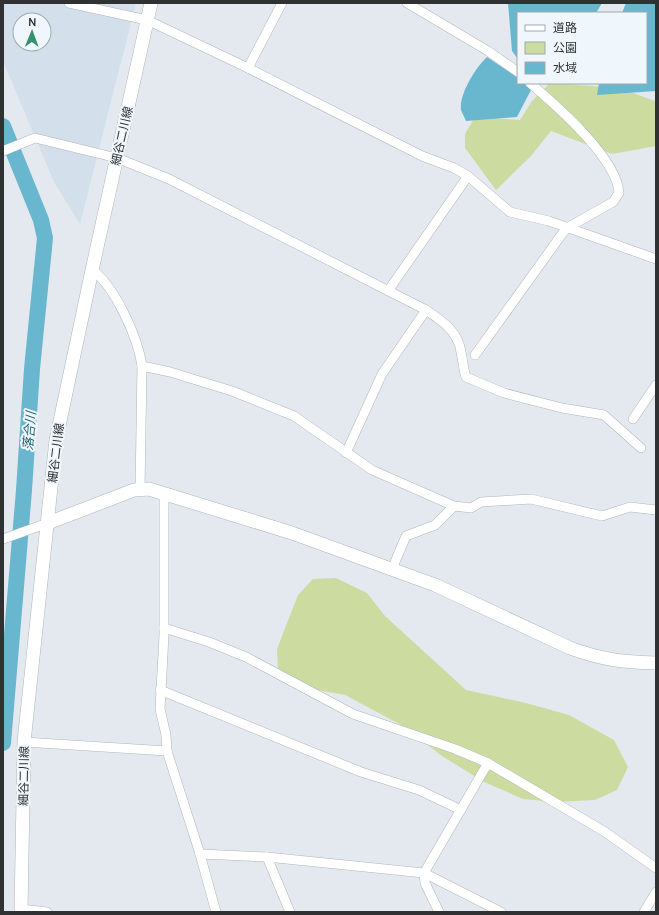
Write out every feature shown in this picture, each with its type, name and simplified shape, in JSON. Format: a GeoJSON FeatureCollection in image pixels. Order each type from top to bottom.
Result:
{"type":"FeatureCollection","features":[{"type":"Feature","properties":{"kind":"main road","name":"細谷二川線"},"geometry":{"type":"LineString","coordinates":[[21,910],[24,742],[43,525],[56,440],[151,3]]}},
{"type":"Feature","properties":{"kind":"main road"},"geometry":{"type":"LineString","coordinates":[[43,525],[134,490],[149,489],[292,533],[435,585],[570,648],[593,657],[616,662],[656,663]]}},
{"type":"Feature","properties":{"kind":"street"},"geometry":{"type":"LineString","coordinates":[[69,3],[147,20],[248,68],[422,156],[468,176],[510,212],[549,221],[656,259]]}},
{"type":"Feature","properties":{"kind":"street"},"geometry":{"type":"LineString","coordinates":[[248,68],[282,3]]}},
{"type":"Feature","properties":{"kind":"street"},"geometry":{"type":"LineString","coordinates":[[407,3],[488,51],[517,71]]}},
{"type":"Feature","properties":{"kind":"street"},"geometry":{"type":"LineString","coordinates":[[475,355],[567,228],[613,202],[619,193],[619,183],[607,162],[588,138],[531,84]]}},
{"type":"Feature","properties":{"kind":"street"},"geometry":{"type":"LineString","coordinates":[[3,151],[35,138],[117,158],[169,180],[426,310],[448,325],[461,351],[462,367],[466,377],[504,393],[562,408],[604,415],[641,448]]}},
{"type":"Feature","properties":{"kind":"street"},"geometry":{"type":"LineString","coordinates":[[388,291],[468,176]]}},
{"type":"Feature","properties":{"kind":"street"},"geometry":{"type":"LineString","coordinates":[[92,270],[100,276],[126,317],[139,350],[142,366],[140,490]]}},
{"type":"Feature","properties":{"kind":"street"},"geometry":{"type":"LineString","coordinates":[[346,453],[382,374],[426,310]]}},
{"type":"Feature","properties":{"kind":"street"},"geometry":{"type":"LineString","coordinates":[[142,366],[170,372],[232,391],[294,416],[372,470],[454,506],[471,508],[481,502],[531,499],[602,516],[630,507],[656,510]]}},
{"type":"Feature","properties":{"kind":"street"},"geometry":{"type":"LineString","coordinates":[[633,419],[656,386]]}},
{"type":"Feature","properties":{"kind":"street"},"geometry":{"type":"LineString","coordinates":[[164,493],[164,628],[160,709],[166,735],[167,751],[200,854],[216,912]]}},
{"type":"Feature","properties":{"kind":"street"},"geometry":{"type":"LineString","coordinates":[[392,569],[406,536],[435,525],[454,506]]}},
{"type":"Feature","properties":{"kind":"street"},"geometry":{"type":"LineString","coordinates":[[3,539],[43,525]]}},
{"type":"Feature","properties":{"kind":"street"},"geometry":{"type":"LineString","coordinates":[[164,628],[210,642],[246,657],[353,714],[455,749],[488,763],[605,832],[656,868]]}},
{"type":"Feature","properties":{"kind":"street"},"geometry":{"type":"LineString","coordinates":[[160,690],[361,772],[419,790],[461,810]]}},
{"type":"Feature","properties":{"kind":"street"},"geometry":{"type":"LineString","coordinates":[[24,742],[167,751]]}},
{"type":"Feature","properties":{"kind":"street"},"geometry":{"type":"LineString","coordinates":[[439,912],[425,883],[424,874],[488,763]]}},
{"type":"Feature","properties":{"kind":"street"},"geometry":{"type":"LineString","coordinates":[[200,854],[267,857],[424,874],[501,912]]}},
{"type":"Feature","properties":{"kind":"street"},"geometry":{"type":"LineString","coordinates":[[267,857],[290,912]]}},
{"type":"Feature","properties":{"kind":"street"},"geometry":{"type":"LineString","coordinates":[[644,912],[656,892]]}},
{"type":"Feature","properties":{"kind":"street"},"geometry":{"type":"LineString","coordinates":[[21,910],[47,912]]}},
{"type":"Feature","properties":{"kind":"shaded area"},"geometry":{"type":"Polygon","coordinates":[[[3,3],[136,3],[80,224],[54,182],[3,61],[3,3]]]}},
{"type":"Feature","properties":{"kind":"green space"},"geometry":{"type":"Polygon","coordinates":[[[549,84],[564,84],[619,88],[655,101],[656,146],[612,154],[551,131],[531,156],[496,190],[465,148],[465,134],[475,117],[520,120],[532,101],[549,84]]]}},
{"type":"Feature","properties":{"kind":"green space"},"geometry":{"type":"Polygon","coordinates":[[[336,578],[367,593],[385,616],[466,690],[526,703],[569,715],[614,740],[628,767],[617,790],[595,800],[555,802],[523,799],[484,782],[442,756],[403,726],[345,695],[306,688],[278,672],[277,649],[298,595],[313,579],[336,578]]]}},
{"type":"Feature","properties":{"kind":"water"},"geometry":{"type":"Polygon","coordinates":[[[508,3],[602,3],[597,12],[517,12],[517,58],[512,51],[508,3]]]}},
{"type":"Feature","properties":{"kind":"water"},"geometry":{"type":"Polygon","coordinates":[[[626,3],[656,3],[656,91],[597,95],[599,84],[647,84],[647,12],[622,12],[626,3]]]}},
{"type":"Feature","properties":{"kind":"water"},"geometry":{"type":"Polygon","coordinates":[[[487,57],[517,77],[517,84],[526,84],[532,88],[517,117],[466,121],[461,110],[463,96],[473,74],[487,57]]]}},
{"type":"Feature","properties":{"kind":"waterway","name":"落合川"},"geometry":{"type":"LineString","coordinates":[[3,126],[41,220],[45,238],[32,369],[24,490],[3,743]]}}]}
